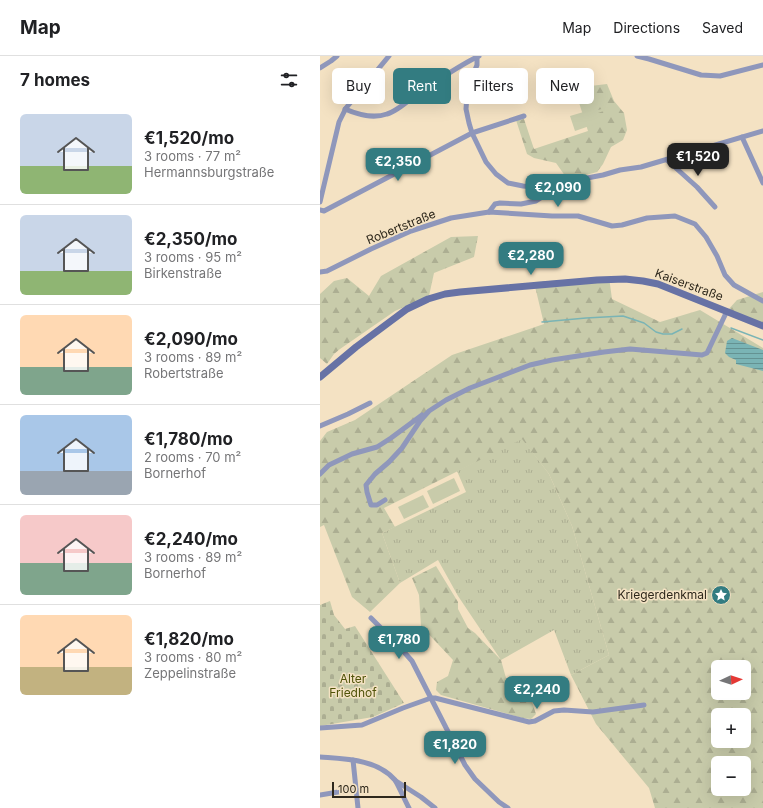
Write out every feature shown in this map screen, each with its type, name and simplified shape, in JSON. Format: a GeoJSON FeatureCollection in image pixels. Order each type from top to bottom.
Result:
{"type":"FeatureCollection","features":[{"type":"Feature","properties":{"kind":"street"},"geometry":{"type":"LineString","coordinates":[[320,68],[332,61],[336,56]]}},
{"type":"Feature","properties":{"kind":"street"},"geometry":{"type":"LineString","coordinates":[[320,202],[339,122],[345,109],[389,56]]}},
{"type":"Feature","properties":{"kind":"street"},"geometry":{"type":"LineString","coordinates":[[345,109],[361,115],[372,117],[388,114],[469,60],[478,56]]}},
{"type":"Feature","properties":{"kind":"street"},"geometry":{"type":"LineString","coordinates":[[478,56],[477,65],[470,82],[467,95],[466,109],[472,133],[486,162],[496,174],[508,182],[523,186],[543,188],[550,192]]}},
{"type":"Feature","properties":{"kind":"street"},"geometry":{"type":"LineString","coordinates":[[637,56],[701,75],[720,76],[763,65]]}},
{"type":"Feature","properties":{"kind":"street"},"geometry":{"type":"LineString","coordinates":[[320,210],[324,211],[472,133],[524,116]]}},
{"type":"Feature","properties":{"kind":"street"},"geometry":{"type":"LineString","coordinates":[[489,212],[495,204],[521,204],[536,201],[571,181],[620,170],[641,168],[763,131]]}},
{"type":"Feature","properties":{"kind":"street"},"geometry":{"type":"LineString","coordinates":[[742,137],[763,183]]}},
{"type":"Feature","properties":{"kind":"street"},"geometry":{"type":"LineString","coordinates":[[667,160],[697,187],[716,207]]}},
{"type":"Feature","properties":{"kind":"street","name":"Robertstraße"},"geometry":{"type":"LineString","coordinates":[[320,272],[327,271],[411,231],[451,218],[489,212],[578,216],[612,226],[622,225],[647,218],[675,216],[695,224],[706,237],[717,256],[725,275],[734,285],[763,301]]}},
{"type":"Feature","properties":{"kind":"street","name":"Kaiserstraße"},"geometry":{"type":"LineString","coordinates":[[320,377],[356,347],[407,309],[445,294],[460,292],[625,279],[643,281],[658,284],[763,326]]}},
{"type":"Feature","properties":{"kind":"street"},"geometry":{"type":"LineString","coordinates":[[320,474],[329,465],[352,454],[377,447],[446,400],[470,388],[530,366],[552,360],[630,349],[702,355],[707,353],[727,311]]}},
{"type":"Feature","properties":{"kind":"street"},"geometry":{"type":"LineString","coordinates":[[320,426],[370,403]]}},
{"type":"Feature","properties":{"kind":"street"},"geometry":{"type":"LineString","coordinates":[[385,500],[377,505],[371,505],[366,485],[375,474],[402,448],[420,421],[429,411]]}},
{"type":"Feature","properties":{"kind":"street"},"geometry":{"type":"LineString","coordinates":[[372,618],[412,661],[465,765],[475,779],[508,808]]}},
{"type":"Feature","properties":{"kind":"street"},"geometry":{"type":"LineString","coordinates":[[320,728],[362,725],[402,708],[431,698],[529,722],[535,721],[554,711],[564,710],[594,712],[644,705]]}},
{"type":"Feature","properties":{"kind":"street"},"geometry":{"type":"LineString","coordinates":[[320,757],[353,760],[371,764],[382,770],[395,781],[421,797],[435,808]]}},
{"type":"Feature","properties":{"kind":"street"},"geometry":{"type":"LineString","coordinates":[[353,760],[358,808]]}},
{"type":"Feature","properties":{"kind":"street"},"geometry":{"type":"LineString","coordinates":[[395,781],[409,808]]}},
{"type":"Feature","properties":{"kind":"street"},"geometry":{"type":"LineString","coordinates":[[320,795],[356,789]]}},
{"type":"Feature","properties":{"kind":"green space"},"geometry":{"type":"Polygon","coordinates":[[[607,84],[614,101],[624,113],[627,130],[623,140],[611,147],[603,164],[597,172],[568,180],[556,163],[534,158],[527,154],[516,120],[524,119],[534,149],[588,131],[579,104],[594,104],[594,86],[607,84]]]}},
{"type":"Feature","properties":{"kind":"green space"},"geometry":{"type":"Polygon","coordinates":[[[608,107],[609,109],[598,113],[601,122],[575,131],[570,116],[597,108],[598,110],[608,107]]]}},
{"type":"Feature","properties":{"kind":"green space"},"geometry":{"type":"Polygon","coordinates":[[[478,236],[474,257],[434,273],[429,296],[395,311],[340,349],[334,354],[327,364],[320,358],[320,294],[334,281],[347,278],[369,296],[381,276],[451,237],[478,236]]]}},
{"type":"Feature","properties":{"kind":"green space"},"geometry":{"type":"Polygon","coordinates":[[[609,277],[612,299],[660,322],[700,310],[763,348],[763,808],[655,808],[649,788],[596,724],[571,675],[609,655],[572,526],[549,474],[522,439],[384,508],[395,527],[382,533],[400,583],[370,612],[352,597],[324,525],[320,527],[320,441],[327,432],[355,420],[452,355],[544,324],[534,282],[609,277]]]}},
{"type":"Feature","properties":{"kind":"green space"},"geometry":{"type":"Polygon","coordinates":[[[763,292],[763,326],[727,311],[737,300],[763,292]]]}},
{"type":"Feature","properties":{"kind":"green space"},"geometry":{"type":"Polygon","coordinates":[[[522,438],[549,474],[572,526],[609,655],[571,675],[554,630],[501,660],[458,596],[438,560],[400,583],[382,533],[466,492],[457,471],[522,438]]]}},
{"type":"Feature","properties":{"kind":"green space"},"geometry":{"type":"Polygon","coordinates":[[[454,478],[460,491],[433,504],[427,491],[454,478]]]}},
{"type":"Feature","properties":{"kind":"green space"},"geometry":{"type":"Polygon","coordinates":[[[423,495],[429,507],[404,519],[398,507],[423,495]]]}},
{"type":"Feature","properties":{"kind":"green space"},"geometry":{"type":"Polygon","coordinates":[[[436,566],[458,602],[458,609],[468,628],[475,633],[501,660],[506,678],[532,702],[536,714],[531,719],[522,718],[441,695],[436,690],[437,682],[448,676],[453,660],[421,626],[419,595],[412,578],[436,566]]]}},
{"type":"Feature","properties":{"kind":"green space","name":"Alter Friedhof"},"geometry":{"type":"Polygon","coordinates":[[[330,601],[334,615],[345,629],[355,626],[404,703],[373,717],[320,726],[320,605],[330,601]]]}},
{"type":"Feature","properties":{"kind":"water"},"geometry":{"type":"Polygon","coordinates":[[[732,338],[763,350],[763,371],[736,364],[736,360],[729,357],[725,353],[727,341],[732,338]]]}},
{"type":"Feature","properties":{"kind":"waterway"},"geometry":{"type":"LineString","coordinates":[[542,322],[623,316],[644,323],[656,332],[663,334],[672,334],[682,329]]}},
{"type":"Feature","properties":{"kind":"waterway"},"geometry":{"type":"LineString","coordinates":[[731,328],[763,340]]}},
{"type":"Feature","properties":{"kind":"place","name":"Kriegerdenkmal"},"geometry":{"type":"Point","coordinates":[721,595]}}]}
